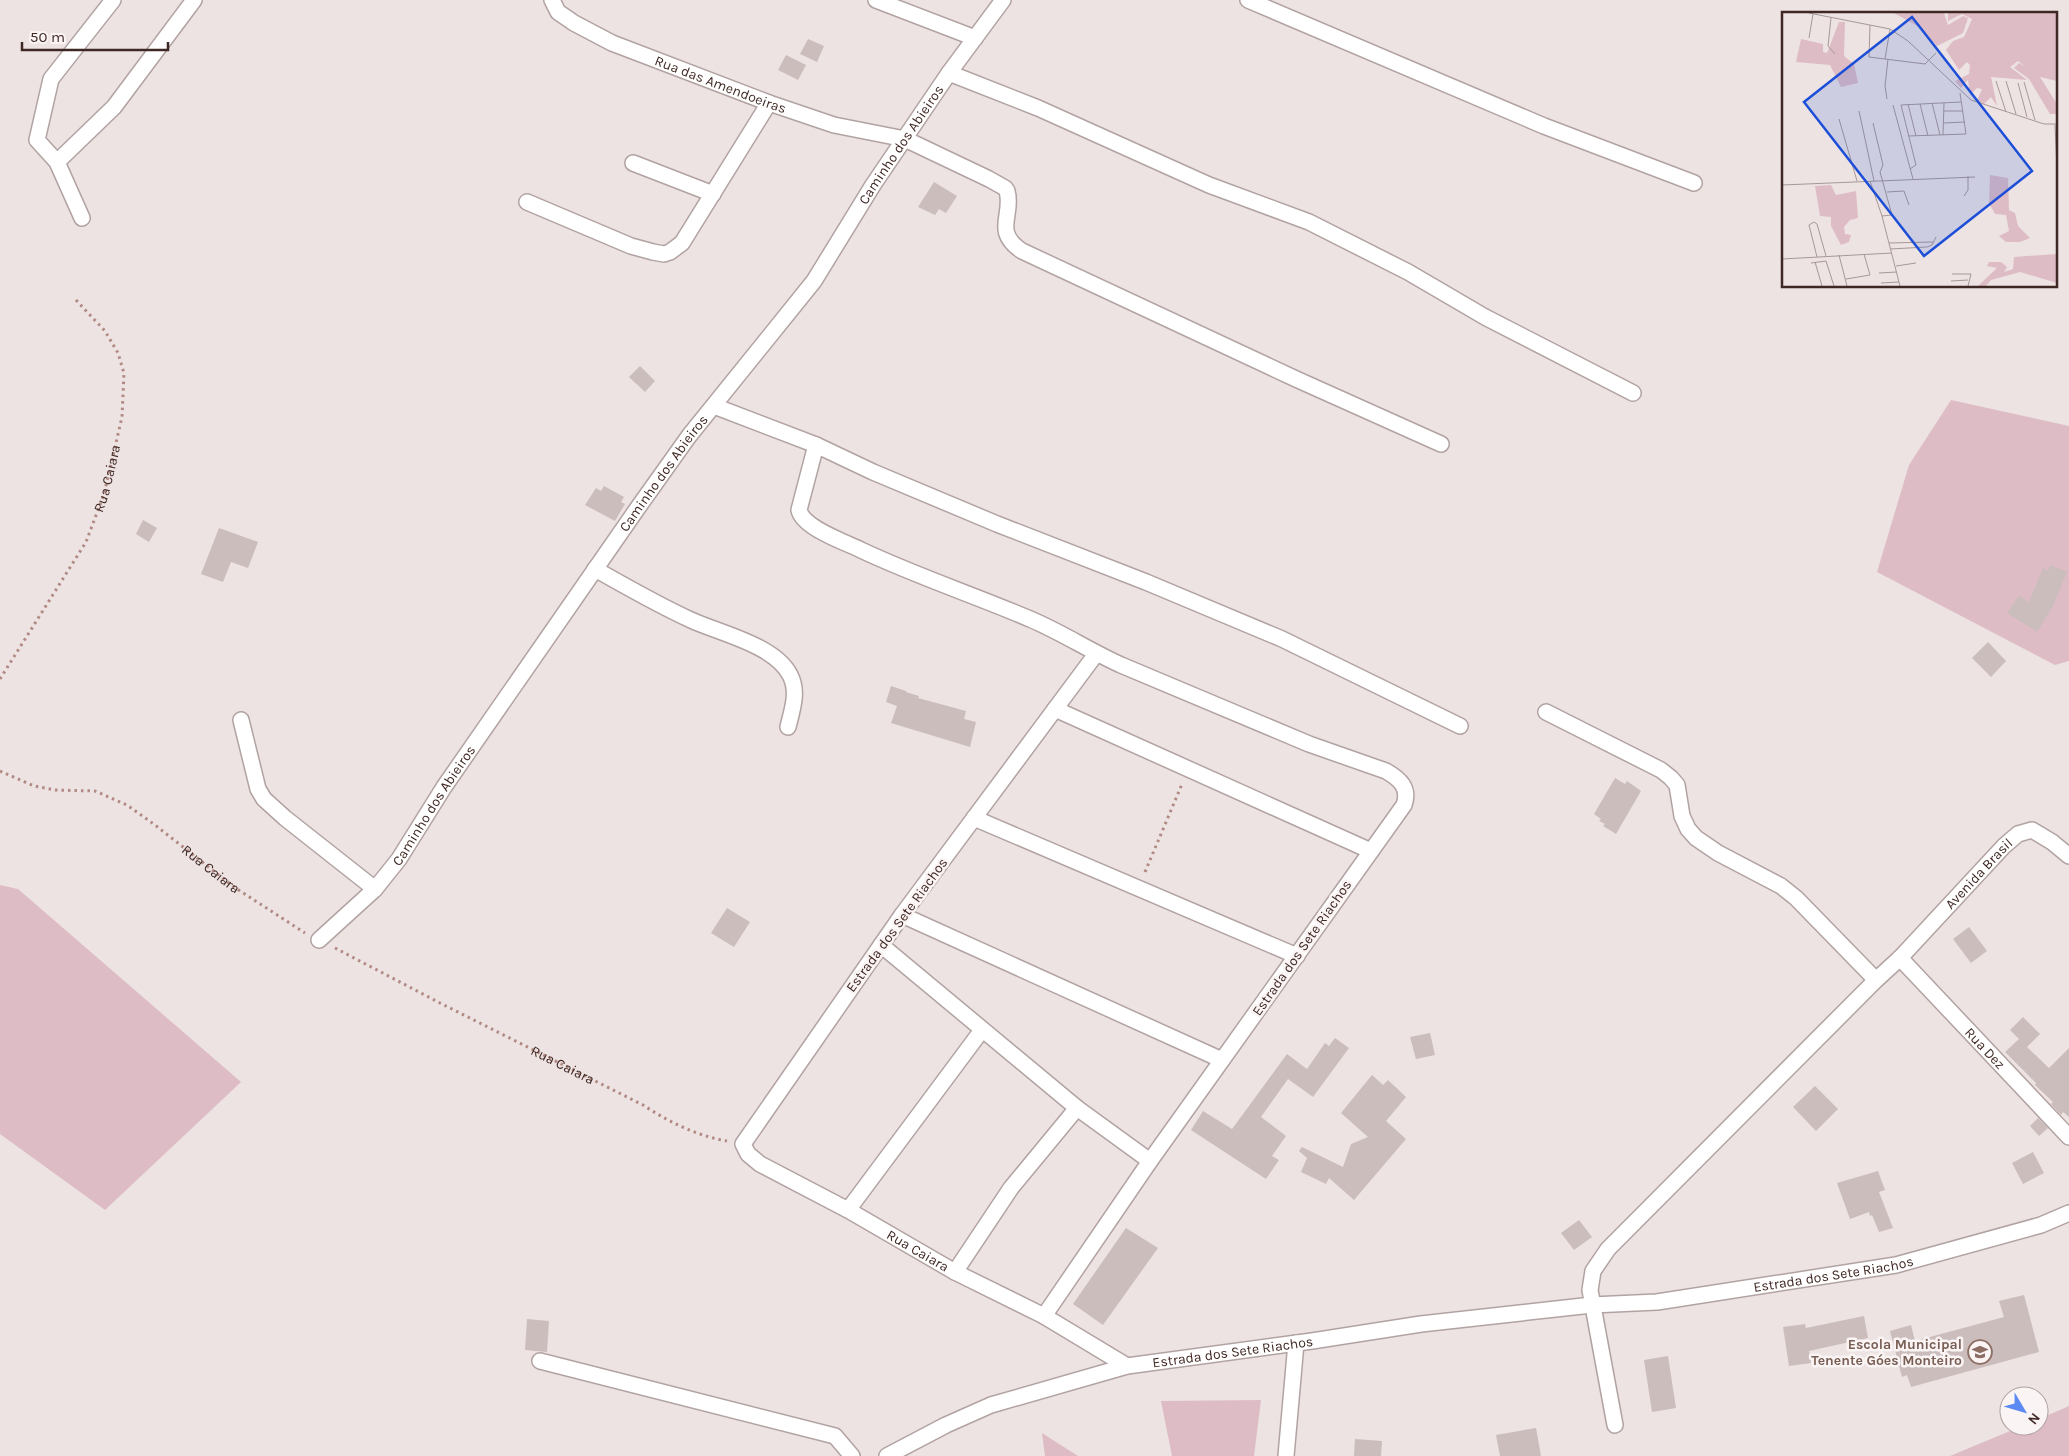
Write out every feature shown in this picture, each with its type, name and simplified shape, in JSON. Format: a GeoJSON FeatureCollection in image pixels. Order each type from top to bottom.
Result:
{"type":"FeatureCollection","features":[{"type":"Feature","properties":{"kind":"street"},"geometry":{"type":"LineString","coordinates":[[82,218],[57,162],[36,140],[51,79],[113,0]]}},
{"type":"Feature","properties":{"kind":"street"},"geometry":{"type":"LineString","coordinates":[[57,162],[114,107],[194,0]]}},
{"type":"Feature","properties":{"kind":"street","name":"Rua das Amendoeiras"},"geometry":{"type":"LineString","coordinates":[[552,0],[558,12],[574,23],[612,43],[769,103],[834,125],[905,139],[1005,188],[1008,195],[1005,219],[1006,233],[1011,242],[1022,251],[1296,379],[1441,444]]}},
{"type":"Feature","properties":{"kind":"street"},"geometry":{"type":"LineString","coordinates":[[876,0],[974,38]]}},
{"type":"Feature","properties":{"kind":"street","name":"Caminho dos Abieiros"},"geometry":{"type":"LineString","coordinates":[[319,940],[375,889],[399,859],[444,787],[690,436],[814,281],[873,185],[974,38],[1003,0]]}},
{"type":"Feature","properties":{"kind":"street"},"geometry":{"type":"LineString","coordinates":[[1248,0],[1544,126],[1694,183]]}},
{"type":"Feature","properties":{"kind":"street"},"geometry":{"type":"LineString","coordinates":[[950,73],[1038,108],[1209,185],[1309,222],[1408,272],[1485,317],[1633,393]]}},
{"type":"Feature","properties":{"kind":"street"},"geometry":{"type":"LineString","coordinates":[[527,202],[631,246],[664,254],[682,243],[769,103]]}},
{"type":"Feature","properties":{"kind":"street"},"geometry":{"type":"LineString","coordinates":[[633,163],[713,194]]}},
{"type":"Feature","properties":{"kind":"street"},"geometry":{"type":"LineString","coordinates":[[714,406],[816,445],[873,472],[1282,639],[1460,726]]}},
{"type":"Feature","properties":{"kind":"street","name":"Estrada dos Sete Riachos"},"geometry":{"type":"LineString","coordinates":[[816,445],[800,505],[800,516],[805,521],[888,563],[1062,633],[1096,654],[1309,744],[1386,771],[1403,783],[1406,790],[1404,805],[1150,1161],[1044,1316]]}},
{"type":"Feature","properties":{"kind":"street"},"geometry":{"type":"LineString","coordinates":[[595,569],[691,620],[748,642],[781,663],[794,683],[794,697],[788,727]]}},
{"type":"Feature","properties":{"kind":"street","name":"Estrada dos Sete Riachos"},"geometry":{"type":"LineString","coordinates":[[743,1144],[902,915],[1096,654]]}},
{"type":"Feature","properties":{"kind":"street"},"geometry":{"type":"LineString","coordinates":[[1055,709],[1371,851]]}},
{"type":"Feature","properties":{"kind":"street"},"geometry":{"type":"LineString","coordinates":[[1546,712],[1661,770],[1672,778],[1679,794],[1682,816],[1688,829],[1696,838],[1718,853],[1781,886],[1796,898],[1876,980]]}},
{"type":"Feature","properties":{"kind":"street"},"geometry":{"type":"LineString","coordinates":[[241,720],[258,789],[264,799],[285,818],[375,889]]}},
{"type":"Feature","properties":{"kind":"street"},"geometry":{"type":"LineString","coordinates":[[974,818],[1297,956]]}},
{"type":"Feature","properties":{"kind":"street","name":"Avenida Brasil"},"geometry":{"type":"LineString","coordinates":[[1900,958],[2004,846],[2018,834],[2032,830],[2047,838],[2069,856]]}},
{"type":"Feature","properties":{"kind":"street"},"geometry":{"type":"LineString","coordinates":[[902,915],[1222,1060]]}},
{"type":"Feature","properties":{"kind":"street"},"geometry":{"type":"LineString","coordinates":[[882,945],[1076,1108],[1150,1161]]}},
{"type":"Feature","properties":{"kind":"street"},"geometry":{"type":"LineString","coordinates":[[1615,1425],[1592,1305],[1590,1282],[1593,1271],[1608,1249],[1900,958]]}},
{"type":"Feature","properties":{"kind":"street","name":"Rua Dez"},"geometry":{"type":"LineString","coordinates":[[1900,958],[2069,1137]]}},
{"type":"Feature","properties":{"kind":"street"},"geometry":{"type":"LineString","coordinates":[[848,1210],[982,1030]]}},
{"type":"Feature","properties":{"kind":"street"},"geometry":{"type":"LineString","coordinates":[[955,1272],[1011,1188],[1076,1108]]}},
{"type":"Feature","properties":{"kind":"street","name":"Rua Caiara"},"geometry":{"type":"LineString","coordinates":[[743,1144],[748,1154],[760,1164],[848,1210],[955,1272],[1044,1316],[1127,1366]]}},
{"type":"Feature","properties":{"kind":"street","name":"Estrada dos Sete Riachos"},"geometry":{"type":"LineString","coordinates":[[887,1456],[946,1425],[991,1405],[1127,1366],[1421,1324],[1592,1305],[1658,1302],[1896,1265],[2041,1225],[2069,1213]]}},
{"type":"Feature","properties":{"kind":"street"},"geometry":{"type":"LineString","coordinates":[[1286,1456],[1296,1343]]}},
{"type":"Feature","properties":{"kind":"street"},"geometry":{"type":"LineString","coordinates":[[540,1361],[835,1436],[852,1456]]}},
{"type":"Feature","properties":{"kind":"path","name":"Rua Caiara"},"geometry":{"type":"LineString","coordinates":[[0,679],[86,542],[104,494],[122,417],[124,373],[118,353],[105,332],[74,298]]}},
{"type":"Feature","properties":{"kind":"path"},"geometry":{"type":"LineString","coordinates":[[1138,889],[1189,769]]}},
{"type":"Feature","properties":{"kind":"path","name":"Rua Caiara"},"geometry":{"type":"LineString","coordinates":[[0,771],[34,786],[55,790],[95,791],[127,805],[156,825],[234,887],[298,929],[643,1105],[661,1116],[705,1137],[743,1144]]}},
{"type":"Feature","properties":{"kind":"shaded area"},"geometry":{"type":"Polygon","coordinates":[[[1951,400],[2069,426],[2069,661],[2055,665],[1877,572],[1909,465],[1951,400]]]}},
{"type":"Feature","properties":{"kind":"shaded area"},"geometry":{"type":"Polygon","coordinates":[[[0,885],[18,889],[241,1082],[105,1210],[0,1134],[0,885]]]}},
{"type":"Feature","properties":{"kind":"shaded area"},"geometry":{"type":"Polygon","coordinates":[[[1261,1400],[1254,1456],[1172,1456],[1161,1401],[1261,1400]]]}},
{"type":"Feature","properties":{"kind":"shaded area"},"geometry":{"type":"Polygon","coordinates":[[[2069,1406],[2069,1456],[1950,1456],[1999,1436],[2049,1436],[2049,1415],[2069,1406]]]}},
{"type":"Feature","properties":{"kind":"shaded area"},"geometry":{"type":"Polygon","coordinates":[[[1042,1433],[1078,1456],[1045,1456],[1042,1433]]]}},
{"type":"Feature","properties":{"kind":"building"},"geometry":{"type":"Polygon","coordinates":[[[808,39],[824,46],[817,62],[800,54],[808,39]]]}},
{"type":"Feature","properties":{"kind":"building"},"geometry":{"type":"Polygon","coordinates":[[[786,55],[806,65],[798,80],[778,70],[786,55]]]}},
{"type":"Feature","properties":{"kind":"building"},"geometry":{"type":"Polygon","coordinates":[[[934,182],[957,196],[946,213],[939,209],[935,215],[918,207],[934,182]]]}},
{"type":"Feature","properties":{"kind":"building"},"geometry":{"type":"Polygon","coordinates":[[[640,366],[655,381],[645,392],[629,377],[640,366]]]}},
{"type":"Feature","properties":{"kind":"building"},"geometry":{"type":"Polygon","coordinates":[[[604,486],[624,497],[621,502],[625,504],[615,521],[585,505],[596,488],[601,491],[604,486]]]}},
{"type":"Feature","properties":{"kind":"building"},"geometry":{"type":"Polygon","coordinates":[[[143,520],[157,528],[149,542],[136,534],[143,520]]]}},
{"type":"Feature","properties":{"kind":"building"},"geometry":{"type":"Polygon","coordinates":[[[219,528],[258,542],[248,568],[231,562],[223,582],[201,574],[219,528]]]}},
{"type":"Feature","properties":{"kind":"building"},"geometry":{"type":"Polygon","coordinates":[[[2051,565],[2067,572],[2053,606],[2037,632],[2007,613],[2019,595],[2029,602],[2043,568],[2048,571],[2051,565]]]}},
{"type":"Feature","properties":{"kind":"building"},"geometry":{"type":"Polygon","coordinates":[[[1988,642],[2006,661],[1991,677],[1972,658],[1988,642]]]}},
{"type":"Feature","properties":{"kind":"building"},"geometry":{"type":"Polygon","coordinates":[[[891,686],[919,696],[918,698],[966,711],[964,719],[976,722],[970,747],[891,723],[897,706],[886,702],[891,686]]]}},
{"type":"Feature","properties":{"kind":"building"},"geometry":{"type":"Polygon","coordinates":[[[1615,778],[1625,784],[1627,781],[1641,791],[1616,834],[1603,826],[1605,824],[1599,821],[1601,819],[1594,814],[1615,778]]]}},
{"type":"Feature","properties":{"kind":"building"},"geometry":{"type":"Polygon","coordinates":[[[727,908],[750,922],[734,947],[711,933],[727,908]]]}},
{"type":"Feature","properties":{"kind":"building"},"geometry":{"type":"Polygon","coordinates":[[[1969,927],[1987,951],[1971,963],[1953,939],[1969,927]]]}},
{"type":"Feature","properties":{"kind":"building"},"geometry":{"type":"Polygon","coordinates":[[[2023,1017],[2040,1034],[2027,1047],[2049,1068],[2069,1048],[2069,1117],[2063,1112],[2061,1115],[2051,1104],[2053,1102],[2005,1052],[2019,1039],[2010,1030],[2023,1017]]]}},
{"type":"Feature","properties":{"kind":"building"},"geometry":{"type":"Polygon","coordinates":[[[1430,1033],[1435,1055],[1416,1059],[1410,1037],[1430,1033]]]}},
{"type":"Feature","properties":{"kind":"building"},"geometry":{"type":"Polygon","coordinates":[[[1335,1038],[1349,1048],[1313,1097],[1288,1079],[1261,1117],[1286,1136],[1272,1156],[1279,1160],[1266,1179],[1191,1130],[1203,1111],[1232,1129],[1287,1054],[1307,1069],[1325,1043],[1329,1046],[1335,1038]]]}},
{"type":"Feature","properties":{"kind":"building"},"geometry":{"type":"Polygon","coordinates":[[[1372,1075],[1383,1085],[1388,1080],[1406,1097],[1386,1121],[1406,1139],[1354,1200],[1329,1178],[1326,1184],[1301,1172],[1307,1158],[1299,1151],[1302,1147],[1343,1167],[1351,1144],[1368,1137],[1341,1113],[1372,1075]]]}},
{"type":"Feature","properties":{"kind":"building"},"geometry":{"type":"Polygon","coordinates":[[[1815,1086],[1838,1109],[1816,1131],[1793,1107],[1815,1086]]]}},
{"type":"Feature","properties":{"kind":"building"},"geometry":{"type":"Polygon","coordinates":[[[2038,1118],[2048,1128],[2039,1136],[2030,1126],[2038,1118]]]}},
{"type":"Feature","properties":{"kind":"building"},"geometry":{"type":"Polygon","coordinates":[[[2033,1152],[2044,1173],[2023,1184],[2012,1163],[2033,1152]]]}},
{"type":"Feature","properties":{"kind":"building"},"geometry":{"type":"Polygon","coordinates":[[[1878,1171],[1885,1190],[1879,1192],[1893,1228],[1879,1232],[1869,1212],[1850,1219],[1837,1183],[1878,1171]]]}},
{"type":"Feature","properties":{"kind":"building"},"geometry":{"type":"Polygon","coordinates":[[[1579,1220],[1592,1237],[1574,1250],[1561,1233],[1579,1220]]]}},
{"type":"Feature","properties":{"kind":"building"},"geometry":{"type":"Polygon","coordinates":[[[1126,1228],[1158,1248],[1103,1325],[1073,1304],[1126,1228]]]}},
{"type":"Feature","properties":{"kind":"building"},"geometry":{"type":"Polygon","coordinates":[[[2024,1295],[2039,1352],[1911,1387],[1907,1375],[1902,1377],[1890,1331],[1911,1325],[1915,1341],[2004,1317],[1999,1301],[2024,1295]]]}},
{"type":"Feature","properties":{"kind":"building"},"geometry":{"type":"Polygon","coordinates":[[[1864,1316],[1868,1338],[1809,1351],[1811,1363],[1789,1366],[1783,1327],[1805,1324],[1806,1328],[1864,1316]]]}},
{"type":"Feature","properties":{"kind":"building"},"geometry":{"type":"Polygon","coordinates":[[[527,1319],[549,1321],[547,1352],[525,1350],[527,1319]]]}},
{"type":"Feature","properties":{"kind":"building"},"geometry":{"type":"Polygon","coordinates":[[[1668,1356],[1676,1408],[1652,1412],[1644,1360],[1668,1356]]]}},
{"type":"Feature","properties":{"kind":"building"},"geometry":{"type":"Polygon","coordinates":[[[1536,1428],[1541,1456],[1500,1456],[1496,1435],[1536,1428]]]}},
{"type":"Feature","properties":{"kind":"building"},"geometry":{"type":"Polygon","coordinates":[[[1355,1439],[1382,1441],[1381,1456],[1354,1456],[1355,1439]]]}},
{"type":"Feature","properties":{"kind":"place","name":"Escola Municipal Tenente Góes Monteiro"},"geometry":{"type":"Point","coordinates":[1980,1352]}}]}
